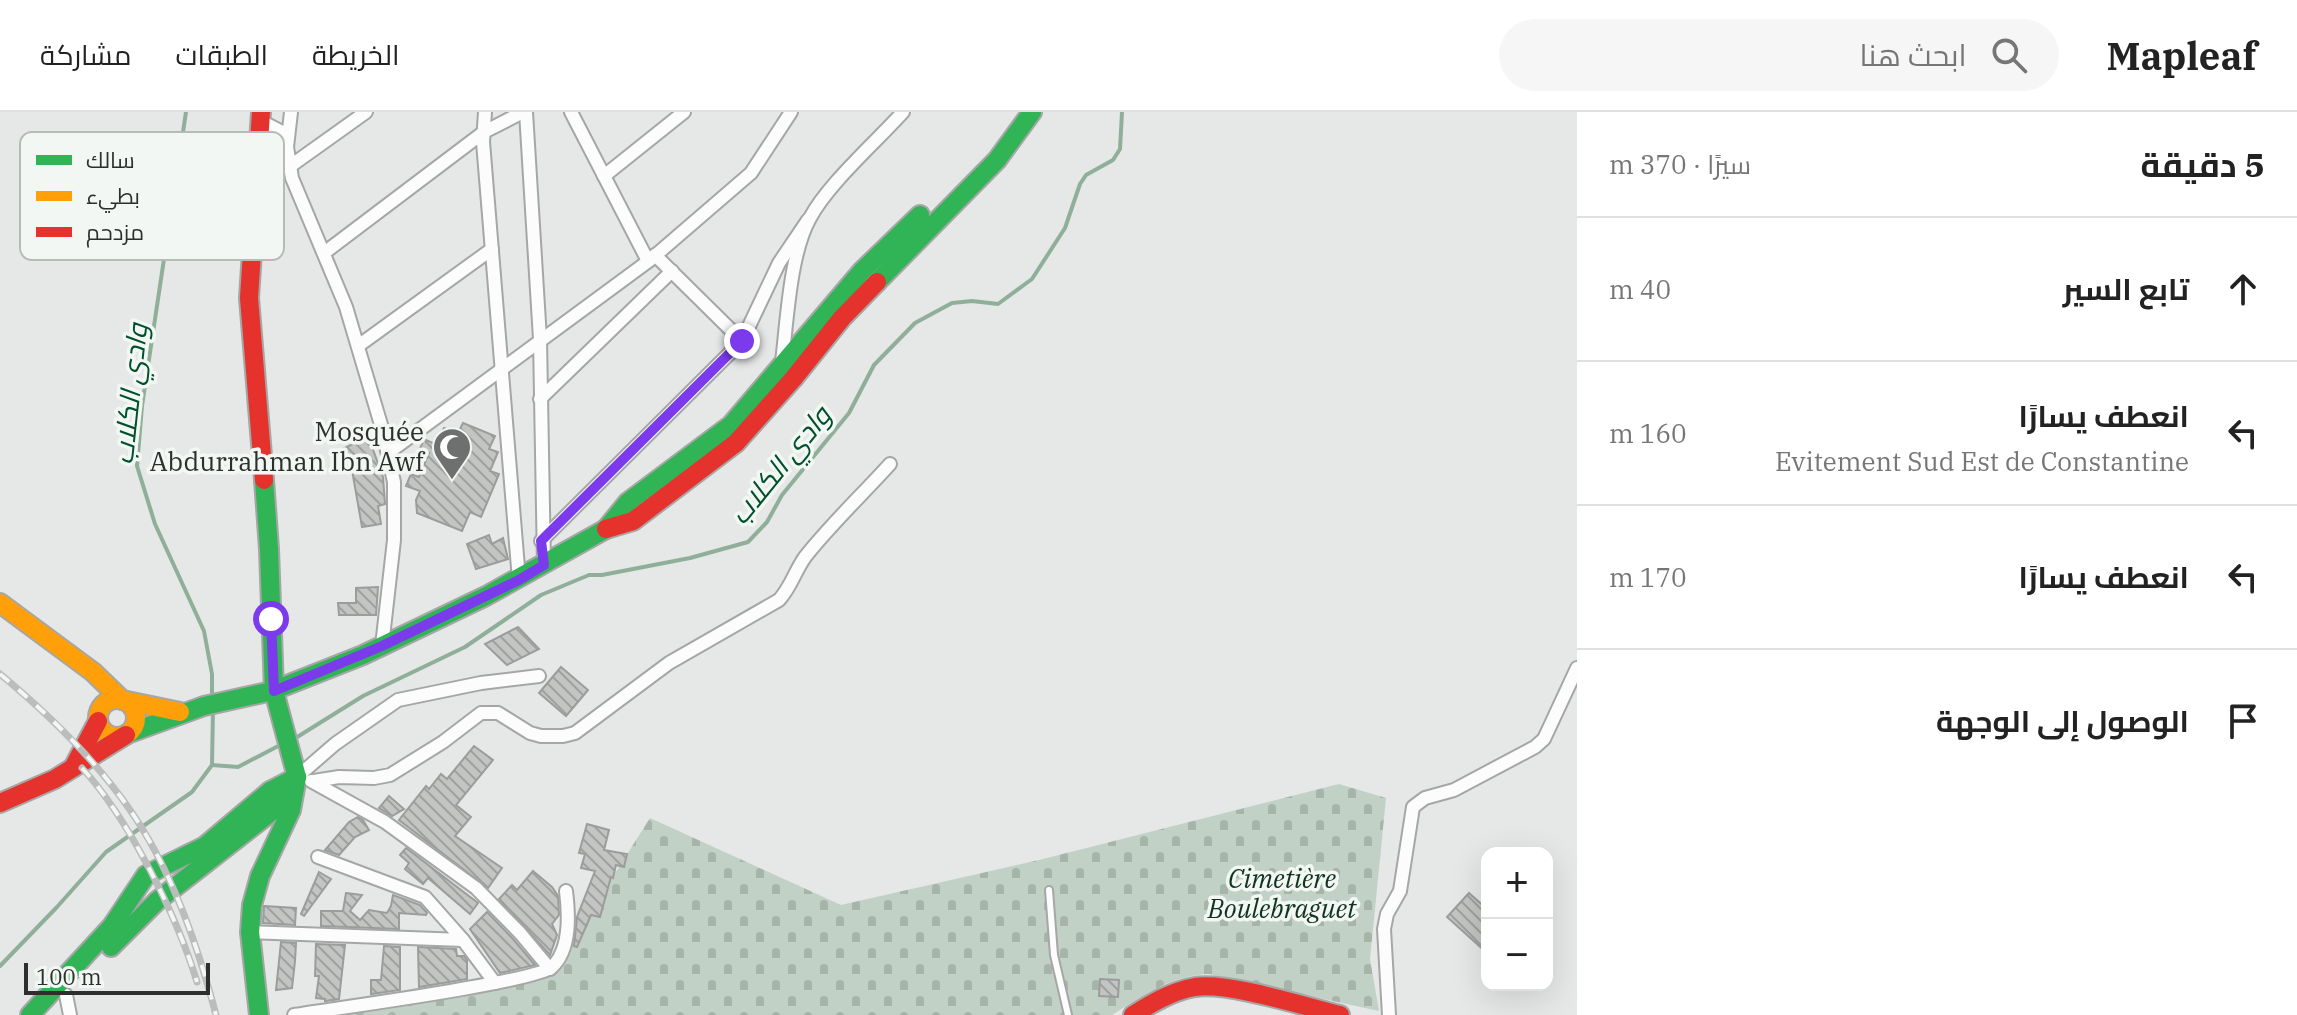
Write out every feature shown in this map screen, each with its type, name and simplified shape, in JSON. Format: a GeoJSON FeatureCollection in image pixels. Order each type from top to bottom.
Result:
{"type":"FeatureCollection","features":[{"type":"Feature","properties":{"kind":"main road"},"geometry":{"type":"LineString","coordinates":[[93,672],[98,718],[107,735],[119,737],[180,712],[244,695],[274,691],[382,646],[519,580],[606,529],[633,521],[715,460],[756,423],[787,374],[862,271],[976,161],[1015,112]]}},
{"type":"Feature","properties":{"kind":"main road"},"geometry":{"type":"LineString","coordinates":[[787,374],[997,160],[1032,112]]}},
{"type":"Feature","properties":{"kind":"main road"},"geometry":{"type":"LineString","coordinates":[[250,260],[249,298],[269,549],[274,691],[292,755],[305,779]]}},
{"type":"Feature","properties":{"kind":"main road"},"geometry":{"type":"LineString","coordinates":[[0,603],[93,672],[128,703],[135,714],[133,727],[126,734],[73,769],[0,803]]}},
{"type":"Feature","properties":{"kind":"main road"},"geometry":{"type":"LineString","coordinates":[[73,769],[109,701],[122,700],[180,712]]}},
{"type":"Feature","properties":{"kind":"main road"},"geometry":{"type":"LineString","coordinates":[[259,1015],[250,932],[255,890],[305,779]]}},
{"type":"Feature","properties":{"kind":"main road"},"geometry":{"type":"LineString","coordinates":[[48,1015],[157,901],[280,805],[305,779]]}},
{"type":"Feature","properties":{"kind":"main road"},"geometry":{"type":"LineString","coordinates":[[30,1015],[112,926],[146,875],[160,865],[205,846],[277,785],[305,779]]}},
{"type":"Feature","properties":{"kind":"main road"},"geometry":{"type":"LineString","coordinates":[[1133,1015],[1177,990],[1217,986],[1340,1015]]}},
{"type":"Feature","properties":{"kind":"street"},"geometry":{"type":"LineString","coordinates":[[291,112],[289,167],[346,307],[394,482],[394,540],[382,646]]}},
{"type":"Feature","properties":{"kind":"street"},"geometry":{"type":"LineString","coordinates":[[289,167],[366,112]]}},
{"type":"Feature","properties":{"kind":"street"},"geometry":{"type":"LineString","coordinates":[[485,112],[492,249],[519,580]]}},
{"type":"Feature","properties":{"kind":"street"},"geometry":{"type":"LineString","coordinates":[[324,253],[484,132],[524,112],[540,339],[541,541],[544,565]]}},
{"type":"Feature","properties":{"kind":"street"},"geometry":{"type":"LineString","coordinates":[[571,112],[652,258],[672,271],[742,341]]}},
{"type":"Feature","properties":{"kind":"street"},"geometry":{"type":"LineString","coordinates":[[604,176],[684,112]]}},
{"type":"Feature","properties":{"kind":"street"},"geometry":{"type":"LineString","coordinates":[[388,453],[652,258],[751,173],[791,112]]}},
{"type":"Feature","properties":{"kind":"street"},"geometry":{"type":"LineString","coordinates":[[541,541],[742,341],[779,263],[821,201],[903,112]]}},
{"type":"Feature","properties":{"kind":"street"},"geometry":{"type":"LineString","coordinates":[[261,117],[284,132]]}},
{"type":"Feature","properties":{"kind":"street"},"geometry":{"type":"LineString","coordinates":[[284,132],[288,135]]}},
{"type":"Feature","properties":{"kind":"street"},"geometry":{"type":"LineString","coordinates":[[787,374],[792,283],[808,220]]}},
{"type":"Feature","properties":{"kind":"street"},"geometry":{"type":"LineString","coordinates":[[358,346],[492,249]]}},
{"type":"Feature","properties":{"kind":"street"},"geometry":{"type":"LineString","coordinates":[[540,399],[672,271]]}},
{"type":"Feature","properties":{"kind":"street"},"geometry":{"type":"LineString","coordinates":[[305,779],[390,775],[443,742],[481,713],[498,713],[530,733],[541,736],[575,733],[669,663],[779,600],[802,561],[890,464]]}},
{"type":"Feature","properties":{"kind":"street"},"geometry":{"type":"LineString","coordinates":[[1389,1015],[1384,929],[1387,914],[1400,891],[1413,807],[1425,798],[1454,790],[1535,747],[1544,739],[1577,668]]}},
{"type":"Feature","properties":{"kind":"street"},"geometry":{"type":"LineString","coordinates":[[305,779],[335,744],[398,700],[481,683],[539,676]]}},
{"type":"Feature","properties":{"kind":"street"},"geometry":{"type":"LineString","coordinates":[[305,779],[385,822],[476,888],[550,969]]}},
{"type":"Feature","properties":{"kind":"street"},"geometry":{"type":"LineString","coordinates":[[318,857],[418,893],[430,902],[463,940],[495,983]]}},
{"type":"Feature","properties":{"kind":"street"},"geometry":{"type":"LineString","coordinates":[[294,1015],[495,983],[550,969],[559,958],[565,939],[568,924],[566,891]]}},
{"type":"Feature","properties":{"kind":"street"},"geometry":{"type":"LineString","coordinates":[[250,932],[463,940]]}},
{"type":"Feature","properties":{"kind":"street"},"geometry":{"type":"LineString","coordinates":[[66,995],[70,1015]]}},
{"type":"Feature","properties":{"kind":"lane"},"geometry":{"type":"LineString","coordinates":[[1049,890],[1054,955],[1068,1015]]}},
{"type":"Feature","properties":{"kind":"green space","name":"Cimetière Boulebraguet"},"geometry":{"type":"Polygon","coordinates":[[[1339,784],[1386,798],[1370,959],[1379,1011],[1208,974],[1169,983],[1112,1015],[333,1015],[552,973],[650,818],[841,905],[1039,860],[1339,784]]]}},
{"type":"Feature","properties":{"kind":"building","name":"Mosquée Abdurrahman Ibn Awf"},"geometry":{"type":"Polygon","coordinates":[[[463,423],[495,436],[489,449],[498,452],[490,471],[499,474],[481,517],[470,512],[462,531],[417,513],[416,500],[420,491],[406,486],[411,474],[419,477],[429,453],[420,449],[424,439],[437,445],[444,428],[458,433],[463,423]]]}},
{"type":"Feature","properties":{"kind":"building"},"geometry":{"type":"Polygon","coordinates":[[[368,436],[383,477],[385,504],[378,506],[381,524],[362,527],[352,470],[349,471],[339,451],[368,436]]]}},
{"type":"Feature","properties":{"kind":"building"},"geometry":{"type":"Polygon","coordinates":[[[489,535],[492,544],[503,538],[508,559],[476,569],[467,544],[489,535]]]}},
{"type":"Feature","properties":{"kind":"building"},"geometry":{"type":"Polygon","coordinates":[[[378,587],[376,615],[339,615],[338,603],[356,603],[356,588],[378,587]]]}},
{"type":"Feature","properties":{"kind":"building"},"geometry":{"type":"Polygon","coordinates":[[[518,627],[539,649],[507,665],[485,644],[518,627]]]}},
{"type":"Feature","properties":{"kind":"building"},"geometry":{"type":"Polygon","coordinates":[[[561,667],[588,690],[566,716],[539,693],[561,667]]]}},
{"type":"Feature","properties":{"kind":"building"},"geometry":{"type":"Polygon","coordinates":[[[474,746],[493,760],[456,805],[471,817],[455,836],[502,868],[488,888],[399,820],[426,786],[429,789],[441,774],[447,779],[474,746]]]}},
{"type":"Feature","properties":{"kind":"building"},"geometry":{"type":"Polygon","coordinates":[[[389,796],[404,809],[392,816],[379,808],[389,796]]]}},
{"type":"Feature","properties":{"kind":"building"},"geometry":{"type":"Polygon","coordinates":[[[358,817],[369,830],[355,837],[339,855],[325,850],[349,822],[358,817]]]}},
{"type":"Feature","properties":{"kind":"building"},"geometry":{"type":"Polygon","coordinates":[[[587,824],[609,830],[604,850],[627,854],[624,867],[616,865],[600,917],[591,915],[577,947],[574,946],[577,917],[595,871],[581,868],[585,854],[579,853],[587,824]]]}},
{"type":"Feature","properties":{"kind":"building"},"geometry":{"type":"Polygon","coordinates":[[[406,848],[478,903],[470,914],[428,878],[423,884],[405,869],[409,863],[400,855],[406,848]]]}},
{"type":"Feature","properties":{"kind":"building"},"geometry":{"type":"Polygon","coordinates":[[[533,871],[558,896],[559,915],[552,924],[557,935],[550,955],[499,899],[512,885],[517,890],[533,871]]]}},
{"type":"Feature","properties":{"kind":"building"},"geometry":{"type":"Polygon","coordinates":[[[319,872],[331,879],[304,916],[301,914],[319,872]]]}},
{"type":"Feature","properties":{"kind":"building"},"geometry":{"type":"Polygon","coordinates":[[[346,893],[362,895],[350,911],[360,920],[369,910],[387,913],[393,895],[420,905],[427,913],[399,913],[399,929],[321,926],[321,911],[343,911],[346,893]]]}},
{"type":"Feature","properties":{"kind":"building"},"geometry":{"type":"Polygon","coordinates":[[[1469,893],[1481,904],[1481,948],[1447,917],[1469,893]]]}},
{"type":"Feature","properties":{"kind":"building"},"geometry":{"type":"Polygon","coordinates":[[[264,906],[296,908],[295,925],[263,923],[264,906]]]}},
{"type":"Feature","properties":{"kind":"building"},"geometry":{"type":"Polygon","coordinates":[[[487,912],[535,965],[500,973],[470,929],[487,912]]]}},
{"type":"Feature","properties":{"kind":"building"},"geometry":{"type":"Polygon","coordinates":[[[281,942],[296,943],[295,961],[292,988],[276,990],[281,942]]]}},
{"type":"Feature","properties":{"kind":"building"},"geometry":{"type":"Polygon","coordinates":[[[316,944],[345,945],[339,999],[325,1001],[316,998],[319,976],[315,976],[316,944]]]}},
{"type":"Feature","properties":{"kind":"building"},"geometry":{"type":"Polygon","coordinates":[[[384,946],[400,947],[400,990],[371,994],[371,980],[381,980],[384,946]]]}},
{"type":"Feature","properties":{"kind":"building"},"geometry":{"type":"Polygon","coordinates":[[[418,947],[456,949],[457,956],[464,956],[467,960],[467,979],[419,987],[418,947]]]}},
{"type":"Feature","properties":{"kind":"building"},"geometry":{"type":"Polygon","coordinates":[[[1100,979],[1119,980],[1118,997],[1099,996],[1100,979]]]}},
{"type":"Feature","properties":{"kind":"waterway","name":"وادي الكلاب"},"geometry":{"type":"LineString","coordinates":[[183,132],[186,112]]}},
{"type":"Feature","properties":{"kind":"waterway","name":"وادي الكلاب"},"geometry":{"type":"LineString","coordinates":[[294,739],[363,696],[465,647],[541,595],[589,575],[690,558],[748,542],[767,522],[782,495],[849,413],[874,365],[915,323],[952,303],[972,301],[998,304],[1032,279],[1065,228],[1086,175],[1113,160],[1120,149],[1122,112]]}},
{"type":"Feature","properties":{"kind":"waterway","name":"وادي الكلاب"},"geometry":{"type":"LineString","coordinates":[[164,260],[142,406],[137,466],[155,524],[204,631],[212,674],[212,700]]}},
{"type":"Feature","properties":{"kind":"waterway","name":"وادي الكلاب"},"geometry":{"type":"LineString","coordinates":[[0,966],[106,852],[192,792],[212,765],[213,709]]}},
{"type":"Feature","properties":{"kind":"waterway","name":"وادي الكلاب"},"geometry":{"type":"LineString","coordinates":[[212,765],[238,767],[282,744]]}},
{"type":"Feature","properties":{"kind":"railway"},"geometry":{"type":"LineString","coordinates":[[0,674],[84,753],[114,788],[143,830],[181,907],[216,1015]]}},
{"type":"Feature","properties":{"kind":"railway"},"geometry":{"type":"LineString","coordinates":[[82,768],[117,814],[150,869],[197,982]]}},
{"type":"Feature","properties":{"kind":"traffic: fast"},"geometry":{"type":"LineString","coordinates":[[877,282],[997,160],[1032,112]]}},
{"type":"Feature","properties":{"kind":"traffic: fast"},"geometry":{"type":"LineString","coordinates":[[606,529],[628,502],[731,425],[862,271],[920,215]]}},
{"type":"Feature","properties":{"kind":"traffic: fast"},"geometry":{"type":"LineString","coordinates":[[259,1015],[250,932],[252,905],[260,876],[291,810],[297,777],[274,691],[264,480]]}},
{"type":"Feature","properties":{"kind":"traffic: fast"},"geometry":{"type":"LineString","coordinates":[[127,734],[204,706],[272,691],[363,655],[486,596],[606,529]]}},
{"type":"Feature","properties":{"kind":"traffic: fast"},"geometry":{"type":"LineString","coordinates":[[111,947],[157,901],[280,805],[297,777]]}},
{"type":"Feature","properties":{"kind":"traffic: fast"},"geometry":{"type":"LineString","coordinates":[[30,1015],[112,926],[146,875],[205,846],[270,791],[297,777]]}},
{"type":"Feature","properties":{"kind":"traffic: slow"},"geometry":{"type":"LineString","coordinates":[[0,603],[93,672],[122,700],[180,712]]}},
{"type":"Feature","properties":{"kind":"traffic: slow"},"geometry":{"type":"LineString","coordinates":[[117,699],[130,705],[136,718],[130,731],[117,737],[104,731],[98,718],[104,705],[117,699]]}},
{"type":"Feature","properties":{"kind":"traffic: jam"},"geometry":{"type":"LineString","coordinates":[[260,132],[261,112]]}},
{"type":"Feature","properties":{"kind":"traffic: jam"},"geometry":{"type":"LineString","coordinates":[[251,260],[249,298],[264,480]]}},
{"type":"Feature","properties":{"kind":"traffic: jam"},"geometry":{"type":"LineString","coordinates":[[606,529],[633,521],[736,443],[842,318],[877,282]]}},
{"type":"Feature","properties":{"kind":"traffic: jam"},"geometry":{"type":"LineString","coordinates":[[74,766],[98,721]]}},
{"type":"Feature","properties":{"kind":"traffic: jam"},"geometry":{"type":"LineString","coordinates":[[0,803],[55,779],[126,735]]}},
{"type":"Feature","properties":{"kind":"traffic: jam"},"geometry":{"type":"LineString","coordinates":[[1133,1015],[1178,991],[1209,986],[1246,991],[1340,1015]]}},
{"type":"Feature","properties":{"kind":"place","name":"Mosquée Abdurrahman Ibn Awf"},"geometry":{"type":"Point","coordinates":[452,481]}},
{"type":"Feature","properties":{"kind":"route"},"geometry":{"type":"LineString","coordinates":[[271,619],[274,691],[382,646],[519,580],[544,565],[541,541],[742,341]]}}]}
